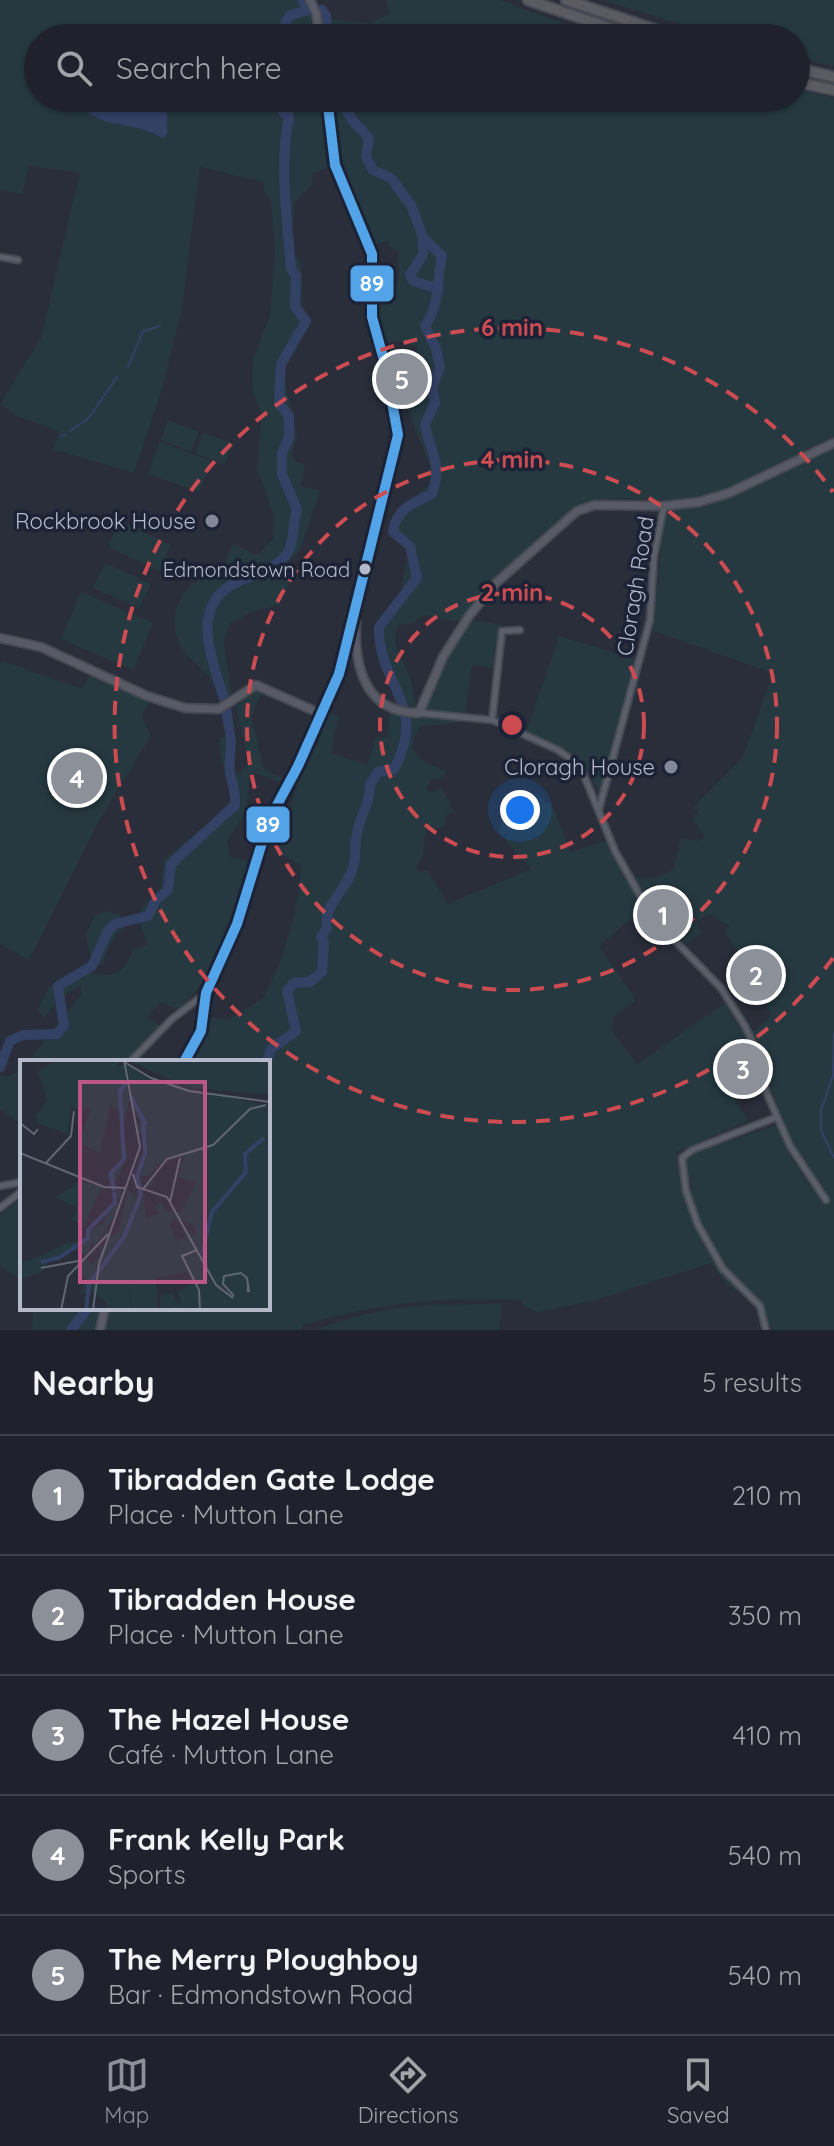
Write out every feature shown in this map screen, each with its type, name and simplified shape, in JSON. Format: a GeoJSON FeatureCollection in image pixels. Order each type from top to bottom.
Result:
{"type":"FeatureCollection","features":[{"type":"Feature","properties":{"kind":"highway"},"geometry":{"type":"LineString","coordinates":[[528,0],[598,24]]}},
{"type":"Feature","properties":{"kind":"highway"},"geometry":{"type":"LineString","coordinates":[[566,0],[639,24]]}},
{"type":"Feature","properties":{"kind":"highway"},"geometry":{"type":"LineString","coordinates":[[810,71],[834,77]]}},
{"type":"Feature","properties":{"kind":"highway"},"geometry":{"type":"LineString","coordinates":[[810,85],[834,90]]}},
{"type":"Feature","properties":{"kind":"main road"},"geometry":{"type":"LineString","coordinates":[[185,1060],[201,1031],[206,993],[237,924],[272,812],[298,766],[339,674],[351,615],[390,478],[398,426],[372,317],[372,254],[335,165],[329,112]]}},
{"type":"Feature","properties":{"kind":"main road"},"geometry":{"type":"LineString","coordinates":[[351,615],[356,620],[357,668],[362,679],[374,696],[396,708],[415,713],[443,657],[469,616],[495,584],[577,511],[595,505],[664,506],[699,502],[729,493],[834,443]]}},
{"type":"Feature","properties":{"kind":"main road"},"geometry":{"type":"LineString","coordinates":[[0,638],[41,647],[163,702],[203,711],[223,708],[256,685],[319,713]]}},
{"type":"Feature","properties":{"kind":"main road"},"geometry":{"type":"LineString","coordinates":[[100,1330],[105,1310]]}},
{"type":"Feature","properties":{"kind":"street"},"geometry":{"type":"LineString","coordinates":[[0,257],[18,260]]}},
{"type":"Feature","properties":{"kind":"street","name":"Cloragh Road"},"geometry":{"type":"LineString","coordinates":[[599,809],[650,620],[654,556],[664,506]]}},
{"type":"Feature","properties":{"kind":"street"},"geometry":{"type":"LineString","coordinates":[[492,720],[502,631],[520,630]]}},
{"type":"Feature","properties":{"kind":"street"},"geometry":{"type":"LineString","coordinates":[[415,713],[492,720],[558,750],[580,766],[615,851],[652,917],[721,988],[745,1026],[755,1047],[767,1094],[797,1160],[826,1200]]}},
{"type":"Feature","properties":{"kind":"street"},"geometry":{"type":"LineString","coordinates":[[132,1060],[172,1019],[206,993]]}},
{"type":"Feature","properties":{"kind":"street"},"geometry":{"type":"LineString","coordinates":[[766,1330],[760,1306],[723,1269],[698,1225],[686,1191],[682,1158],[692,1150],[777,1117]]}},
{"type":"Feature","properties":{"kind":"street"},"geometry":{"type":"LineString","coordinates":[[0,1186],[20,1182]]}},
{"type":"Feature","properties":{"kind":"street"},"geometry":{"type":"LineString","coordinates":[[0,1208],[20,1193]]}},
{"type":"Feature","properties":{"kind":"shaded area"},"geometry":{"type":"Polygon","coordinates":[[[0,0],[304,0],[314,24],[24,24],[24,112],[326,112],[328,168],[313,173],[312,185],[295,201],[291,248],[302,264],[303,310],[308,326],[283,373],[297,436],[292,453],[296,462],[305,465],[301,486],[320,491],[301,548],[285,566],[292,578],[279,605],[253,611],[229,624],[224,642],[231,694],[221,703],[211,680],[179,643],[175,618],[182,596],[199,579],[222,570],[233,544],[257,555],[273,540],[274,515],[257,469],[262,413],[254,396],[252,377],[254,357],[270,315],[275,251],[271,200],[264,191],[264,182],[200,167],[182,308],[162,390],[134,473],[52,449],[60,434],[58,431],[15,415],[0,404],[41,338],[80,173],[29,166],[22,193],[0,191],[0,0]]]}},
{"type":"Feature","properties":{"kind":"shaded area"},"geometry":{"type":"Polygon","coordinates":[[[386,0],[500,0],[565,24],[322,24],[321,18],[370,23],[390,14],[386,0]]]}},
{"type":"Feature","properties":{"kind":"shaded area"},"geometry":{"type":"Polygon","coordinates":[[[603,0],[834,0],[834,66],[810,60],[810,24],[679,24],[603,0]]]}},
{"type":"Feature","properties":{"kind":"shaded area"},"geometry":{"type":"Polygon","coordinates":[[[810,92],[834,98],[834,438],[740,484],[710,495],[677,499],[605,499],[576,507],[486,589],[459,622],[425,615],[414,623],[399,625],[396,647],[409,674],[416,707],[399,704],[393,695],[390,672],[376,643],[380,617],[403,594],[402,582],[409,547],[392,536],[394,519],[403,506],[429,485],[430,466],[409,412],[417,348],[407,341],[382,341],[376,322],[376,298],[387,294],[399,280],[398,251],[392,250],[388,241],[374,244],[339,158],[334,112],[810,112],[810,92]]]}},
{"type":"Feature","properties":{"kind":"shaded area"},"geometry":{"type":"Polygon","coordinates":[[[168,420],[199,432],[191,451],[161,440],[168,420]]]}},
{"type":"Feature","properties":{"kind":"shaded area"},"geometry":{"type":"Polygon","coordinates":[[[203,433],[233,444],[225,464],[195,453],[203,433]]]}},
{"type":"Feature","properties":{"kind":"shaded area"},"geometry":{"type":"Polygon","coordinates":[[[160,442],[211,461],[199,492],[148,474],[160,442]]]}},
{"type":"Feature","properties":{"kind":"shaded area"},"geometry":{"type":"Polygon","coordinates":[[[834,446],[834,1330],[772,1330],[757,1301],[728,1286],[711,1263],[596,1300],[537,1312],[522,1304],[522,1300],[465,1299],[358,1311],[303,1325],[302,1330],[32,1330],[33,1310],[270,1310],[270,1060],[178,1060],[189,1046],[200,1015],[229,1020],[264,996],[278,967],[290,932],[301,865],[278,852],[298,780],[324,712],[338,716],[331,753],[367,765],[377,736],[387,739],[390,714],[459,719],[457,723],[421,726],[414,737],[412,749],[424,762],[445,771],[445,778],[432,779],[426,788],[430,793],[441,788],[451,803],[449,807],[456,810],[445,816],[444,827],[426,830],[423,856],[415,868],[420,872],[427,870],[448,904],[531,869],[499,833],[501,824],[538,794],[547,804],[551,802],[570,852],[607,841],[644,908],[599,946],[636,1000],[613,1017],[612,1031],[637,1064],[725,1003],[749,1041],[720,1049],[738,1105],[748,1121],[676,1152],[687,1190],[695,1187],[691,1186],[686,1160],[697,1152],[777,1125],[792,1160],[812,1187],[820,1187],[790,1143],[751,1033],[771,1016],[764,999],[770,983],[782,974],[768,953],[749,966],[724,931],[730,927],[710,914],[697,922],[701,934],[687,944],[665,925],[675,916],[673,909],[652,908],[636,879],[657,877],[673,870],[681,839],[699,841],[705,837],[692,819],[699,812],[693,808],[743,757],[773,673],[653,631],[664,516],[675,509],[700,505],[834,446]]]}},
{"type":"Feature","properties":{"kind":"shaded area"},"geometry":{"type":"Polygon","coordinates":[[[120,521],[171,545],[159,571],[108,547],[120,521]]]}},
{"type":"Feature","properties":{"kind":"shaded area"},"geometry":{"type":"Polygon","coordinates":[[[105,563],[151,584],[139,608],[93,588],[105,563]]]}},
{"type":"Feature","properties":{"kind":"shaded area"},"geometry":{"type":"Polygon","coordinates":[[[81,592],[153,623],[133,670],[61,639],[81,592]]]}},
{"type":"Feature","properties":{"kind":"shaded area"},"geometry":{"type":"Polygon","coordinates":[[[469,619],[502,625],[499,644],[495,645],[494,668],[472,665],[465,713],[426,710],[442,666],[469,619]]]}},
{"type":"Feature","properties":{"kind":"shaded area"},"geometry":{"type":"Polygon","coordinates":[[[559,636],[637,660],[600,796],[584,763],[526,733],[559,636]]]}},
{"type":"Feature","properties":{"kind":"shaded area"},"geometry":{"type":"Polygon","coordinates":[[[3,661],[82,689],[91,673],[149,701],[142,717],[151,736],[99,820],[29,960],[0,944],[0,666],[3,661]]]}},
{"type":"Feature","properties":{"kind":"shaded area"},"geometry":{"type":"Polygon","coordinates":[[[254,688],[277,695],[276,699],[261,695],[251,717],[264,770],[285,779],[282,783],[254,773],[250,775],[246,812],[227,840],[230,857],[253,862],[233,922],[216,960],[194,994],[179,1010],[161,1002],[146,1018],[161,1027],[129,1060],[30,1060],[81,995],[81,986],[62,996],[44,1018],[38,1010],[51,985],[67,975],[109,975],[117,972],[133,950],[147,945],[138,917],[144,905],[160,890],[164,859],[230,806],[220,738],[228,735],[231,738],[235,772],[239,774],[249,764],[236,707],[254,688]]]}},
{"type":"Feature","properties":{"kind":"shaded area"},"geometry":{"type":"Polygon","coordinates":[[[105,911],[120,915],[125,929],[114,936],[101,966],[92,960],[86,936],[94,916],[105,911]]]}},
{"type":"Feature","properties":{"kind":"shaded area"},"geometry":{"type":"Polygon","coordinates":[[[20,1071],[20,1123],[0,1109],[0,1075],[6,1077],[20,1071]]]}},
{"type":"Feature","properties":{"kind":"shaded area"},"geometry":{"type":"Polygon","coordinates":[[[20,1199],[20,1280],[0,1266],[0,1215],[20,1199]]]}},
{"type":"Feature","properties":{"kind":"shaded area"},"geometry":{"type":"Polygon","coordinates":[[[502,1304],[499,1330],[318,1330],[386,1310],[502,1304]]]}},
{"type":"Feature","properties":{"kind":"water"},"geometry":{"type":"Polygon","coordinates":[[[167,112],[167,134],[163,139],[145,130],[107,121],[89,113],[167,112]]]}},
{"type":"Feature","properties":{"kind":"waterway"},"geometry":{"type":"LineString","coordinates":[[302,0],[309,10],[322,10],[327,24]]}},
{"type":"Feature","properties":{"kind":"waterway"},"geometry":{"type":"LineString","coordinates":[[285,24],[290,15],[309,10]]}},
{"type":"Feature","properties":{"kind":"waterway"},"geometry":{"type":"LineString","coordinates":[[229,728],[225,702],[209,648],[209,615],[214,601],[225,589],[268,570],[284,558],[292,542],[297,510],[282,474],[282,453],[289,438],[289,416],[279,404],[281,364],[306,321],[295,307],[296,276],[291,269],[285,192],[289,116],[283,112]]}},
{"type":"Feature","properties":{"kind":"waterway"},"geometry":{"type":"LineString","coordinates":[[347,112],[369,138],[366,157],[373,170],[391,178],[412,207],[423,237],[423,255],[410,275],[413,281],[439,289]]}},
{"type":"Feature","properties":{"kind":"waterway"},"geometry":{"type":"LineString","coordinates":[[268,1060],[271,1049],[296,1031],[287,991],[294,983],[310,982],[322,972],[324,941],[321,937],[327,928],[331,906],[352,871],[357,833],[370,784],[378,772],[394,769],[403,747],[406,728],[404,712],[386,665],[379,627],[417,578],[410,546],[393,532],[395,524],[406,508],[432,494],[435,484],[435,459],[425,425],[435,402],[432,388],[440,367],[436,348],[425,326],[436,300],[442,256],[423,237]]}},
{"type":"Feature","properties":{"kind":"waterway"},"geometry":{"type":"LineString","coordinates":[[128,367],[143,331],[160,326]]}},
{"type":"Feature","properties":{"kind":"waterway"},"geometry":{"type":"LineString","coordinates":[[70,431],[89,418],[117,377]]}},
{"type":"Feature","properties":{"kind":"waterway"},"geometry":{"type":"LineString","coordinates":[[61,436],[66,434]]}},
{"type":"Feature","properties":{"kind":"waterway"},"geometry":{"type":"LineString","coordinates":[[0,1067],[10,1041],[23,1035],[57,1034],[64,1026],[58,986],[92,966],[108,931],[115,924],[148,916],[156,900],[168,890],[171,864],[235,805],[230,734]]}},
{"type":"Feature","properties":{"kind":"waterway"},"geometry":{"type":"LineString","coordinates":[[834,1033],[833,1076],[821,1110],[821,1130],[834,1158]]}},
{"type":"Feature","properties":{"kind":"waterway"},"geometry":{"type":"LineString","coordinates":[[71,1330],[86,1310]]}},
{"type":"Feature","properties":{"kind":"transit line","name":"89"},"geometry":{"type":"LineString","coordinates":[[185,1060],[201,1031],[206,993],[237,924],[269,820],[298,766],[339,674],[398,435],[385,364],[372,317],[372,254],[335,165],[329,112]]}},
{"type":"Feature","properties":{"kind":"place","name":"The Merry Ploughboy"},"geometry":{"type":"Point","coordinates":[402,379]}},
{"type":"Feature","properties":{"kind":"place","name":"Rockbrook House"},"geometry":{"type":"Point","coordinates":[212,521]}},
{"type":"Feature","properties":{"kind":"place","name":"Edmondstown Road"},"geometry":{"type":"Point","coordinates":[365,569]}},
{"type":"Feature","properties":{"kind":"place","name":"Cloragh House"},"geometry":{"type":"Point","coordinates":[671,767]}},
{"type":"Feature","properties":{"kind":"place","name":"Frank Kelly Park"},"geometry":{"type":"Point","coordinates":[77,778]}},
{"type":"Feature","properties":{"kind":"place","name":"Tibradden Gate Lodge"},"geometry":{"type":"Point","coordinates":[663,915]}},
{"type":"Feature","properties":{"kind":"place","name":"Tibradden House"},"geometry":{"type":"Point","coordinates":[756,975]}},
{"type":"Feature","properties":{"kind":"place","name":"The Hazel House"},"geometry":{"type":"Point","coordinates":[743,1069]}}]}
